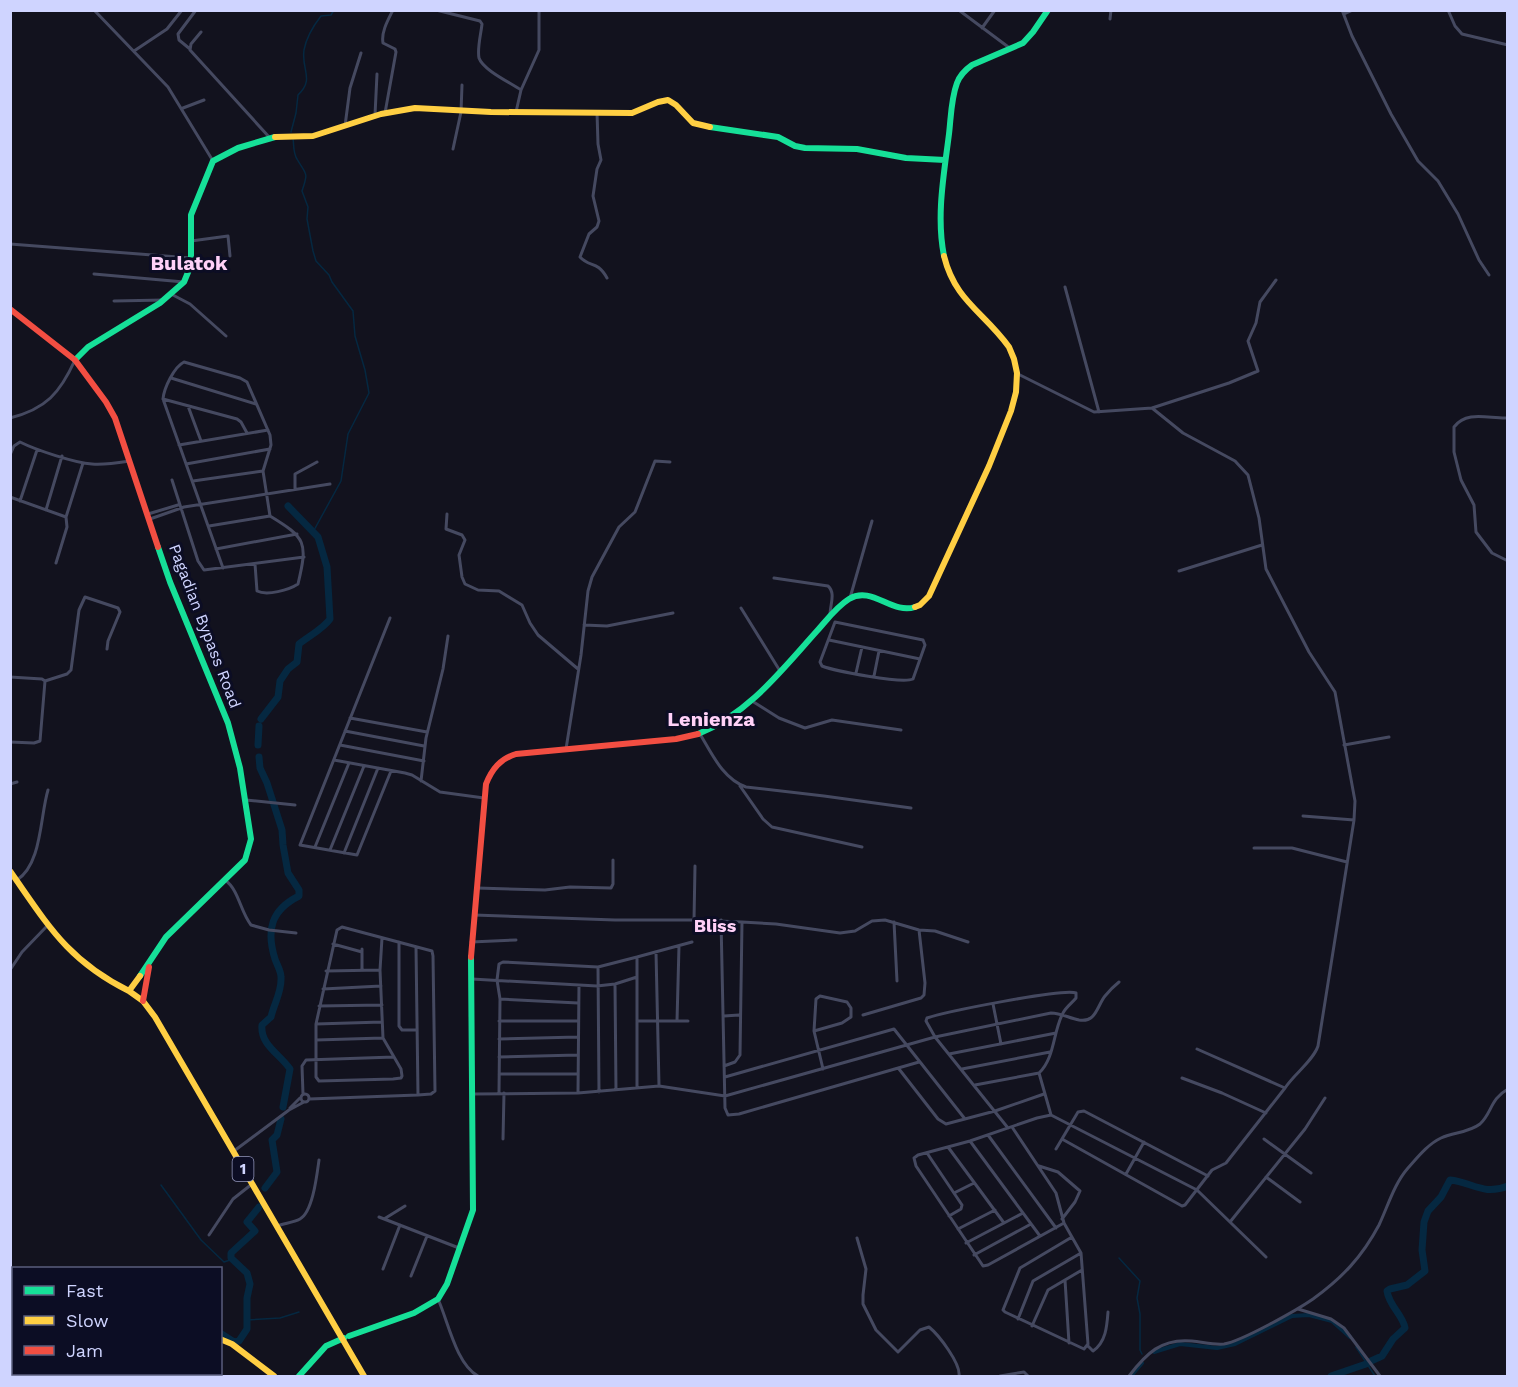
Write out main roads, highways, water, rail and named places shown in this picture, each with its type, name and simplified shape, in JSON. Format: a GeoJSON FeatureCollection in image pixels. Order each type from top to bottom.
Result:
{"type":"FeatureCollection","features":[{"type":"Feature","properties":{"kind":"main road"},"geometry":{"type":"LineString","coordinates":[[299,1377],[326,1346],[414,1313],[438,1299],[447,1284],[473,1210],[471,942],[484,798],[489,776],[501,760],[516,754],[679,739],[700,734],[730,719],[752,701],[850,598],[863,594],[909,609],[920,606],[924,602],[994,455],[1014,398],[1018,374],[1003,337],[963,297],[947,272],[941,214],[952,106],[959,78],[965,71],[984,59],[1012,49],[1027,39],[1048,10]]}},
{"type":"Feature","properties":{"kind":"main road"},"geometry":{"type":"LineString","coordinates":[[75,360],[88,347],[164,300],[184,282],[189,273],[192,258],[191,215],[213,161],[240,147],[270,138],[288,135],[308,137],[375,115],[419,108],[461,112],[638,113],[660,102],[670,100],[697,125],[778,137],[795,146],[805,148],[857,149],[906,158],[945,160]]}},
{"type":"Feature","properties":{"kind":"main road","name":"Pagadian Bypass Road"},"geometry":{"type":"LineString","coordinates":[[10,309],[75,360],[115,418],[180,609],[228,723],[246,800],[251,839],[245,861],[166,937],[129,991]]}},
{"type":"Feature","properties":{"kind":"main road","name":"1"},"geometry":{"type":"LineString","coordinates":[[10,871],[49,924],[81,962],[106,980],[143,1001],[160,1025],[276,1226],[345,1337],[364,1377]]}},
{"type":"Feature","properties":{"kind":"main road","name":"Pagadian Bypass Road"},"geometry":{"type":"LineString","coordinates":[[143,1001],[150,962]]}},
{"type":"Feature","properties":{"kind":"main road"},"geometry":{"type":"LineString","coordinates":[[222,1340],[232,1344],[274,1377]]}},
{"type":"Feature","properties":{"kind":"waterway"},"geometry":{"type":"LineString","coordinates":[[291,132],[298,95],[307,79],[304,57],[307,41],[321,16],[331,15],[334,10]]}},
{"type":"Feature","properties":{"kind":"waterway"},"geometry":{"type":"LineString","coordinates":[[293,138],[295,154],[306,174],[302,191],[308,207],[307,219],[313,251],[316,261],[329,275],[353,311],[355,336],[369,393],[348,434],[341,481],[313,532]]}},
{"type":"Feature","properties":{"kind":"waterway"},"geometry":{"type":"LineString","coordinates":[[261,719],[278,697],[280,681],[288,669],[297,662],[299,644],[330,619],[327,567],[318,537],[288,506]]}},
{"type":"Feature","properties":{"kind":"waterway"},"geometry":{"type":"LineString","coordinates":[[258,745],[259,726]]}},
{"type":"Feature","properties":{"kind":"waterway"},"geometry":{"type":"LineString","coordinates":[[259,757],[260,768],[282,830],[288,873],[299,890],[299,896],[282,908],[273,922],[272,949],[281,982],[271,1017],[262,1025],[267,1044],[290,1069],[283,1107]]}},
{"type":"Feature","properties":{"kind":"waterway"},"geometry":{"type":"LineString","coordinates":[[265,1188],[277,1172],[272,1140],[277,1135],[281,1119]]}},
{"type":"Feature","properties":{"kind":"waterway"},"geometry":{"type":"LineString","coordinates":[[1371,1361],[1382,1356],[1393,1339],[1405,1328],[1387,1291],[1407,1285],[1425,1271],[1422,1250],[1424,1222],[1428,1211],[1441,1197],[1450,1180],[1491,1190],[1508,1186]]}},
{"type":"Feature","properties":{"kind":"waterway"},"geometry":{"type":"LineString","coordinates":[[161,1185],[201,1240],[224,1262],[233,1259]]}},
{"type":"Feature","properties":{"kind":"waterway"},"geometry":{"type":"LineString","coordinates":[[222,1334],[234,1342],[239,1341],[247,1329],[247,1298],[250,1284],[247,1273],[231,1258],[231,1253],[255,1231],[247,1222],[259,1207]]}},
{"type":"Feature","properties":{"kind":"waterway"},"geometry":{"type":"LineString","coordinates":[[1119,1258],[1140,1281],[1137,1298],[1142,1354]]}},
{"type":"Feature","properties":{"kind":"waterway"},"geometry":{"type":"LineString","coordinates":[[247,1320],[280,1318],[299,1312]]}},
{"type":"Feature","properties":{"kind":"waterway"},"geometry":{"type":"LineString","coordinates":[[1154,1352],[1180,1344],[1217,1348],[1235,1344],[1292,1316],[1309,1315],[1332,1321],[1350,1337]]}},
{"type":"Feature","properties":{"kind":"waterway"},"geometry":{"type":"LineString","coordinates":[[1356,1347],[1375,1376]]}},
{"type":"Feature","properties":{"kind":"waterway"},"geometry":{"type":"LineString","coordinates":[[1131,1376],[1142,1363]]}},
{"type":"Feature","properties":{"kind":"waterway"},"geometry":{"type":"LineString","coordinates":[[1331,1376],[1369,1363]]}},
{"type":"Feature","properties":{"kind":"district","name":"Bulatok"},"geometry":{"type":"Point","coordinates":[189,263]}},
{"type":"Feature","properties":{"kind":"district","name":"Lenienza"},"geometry":{"type":"Point","coordinates":[711,719]}},
{"type":"Feature","properties":{"kind":"district","name":"Bliss"},"geometry":{"type":"Point","coordinates":[715,925]}}]}
